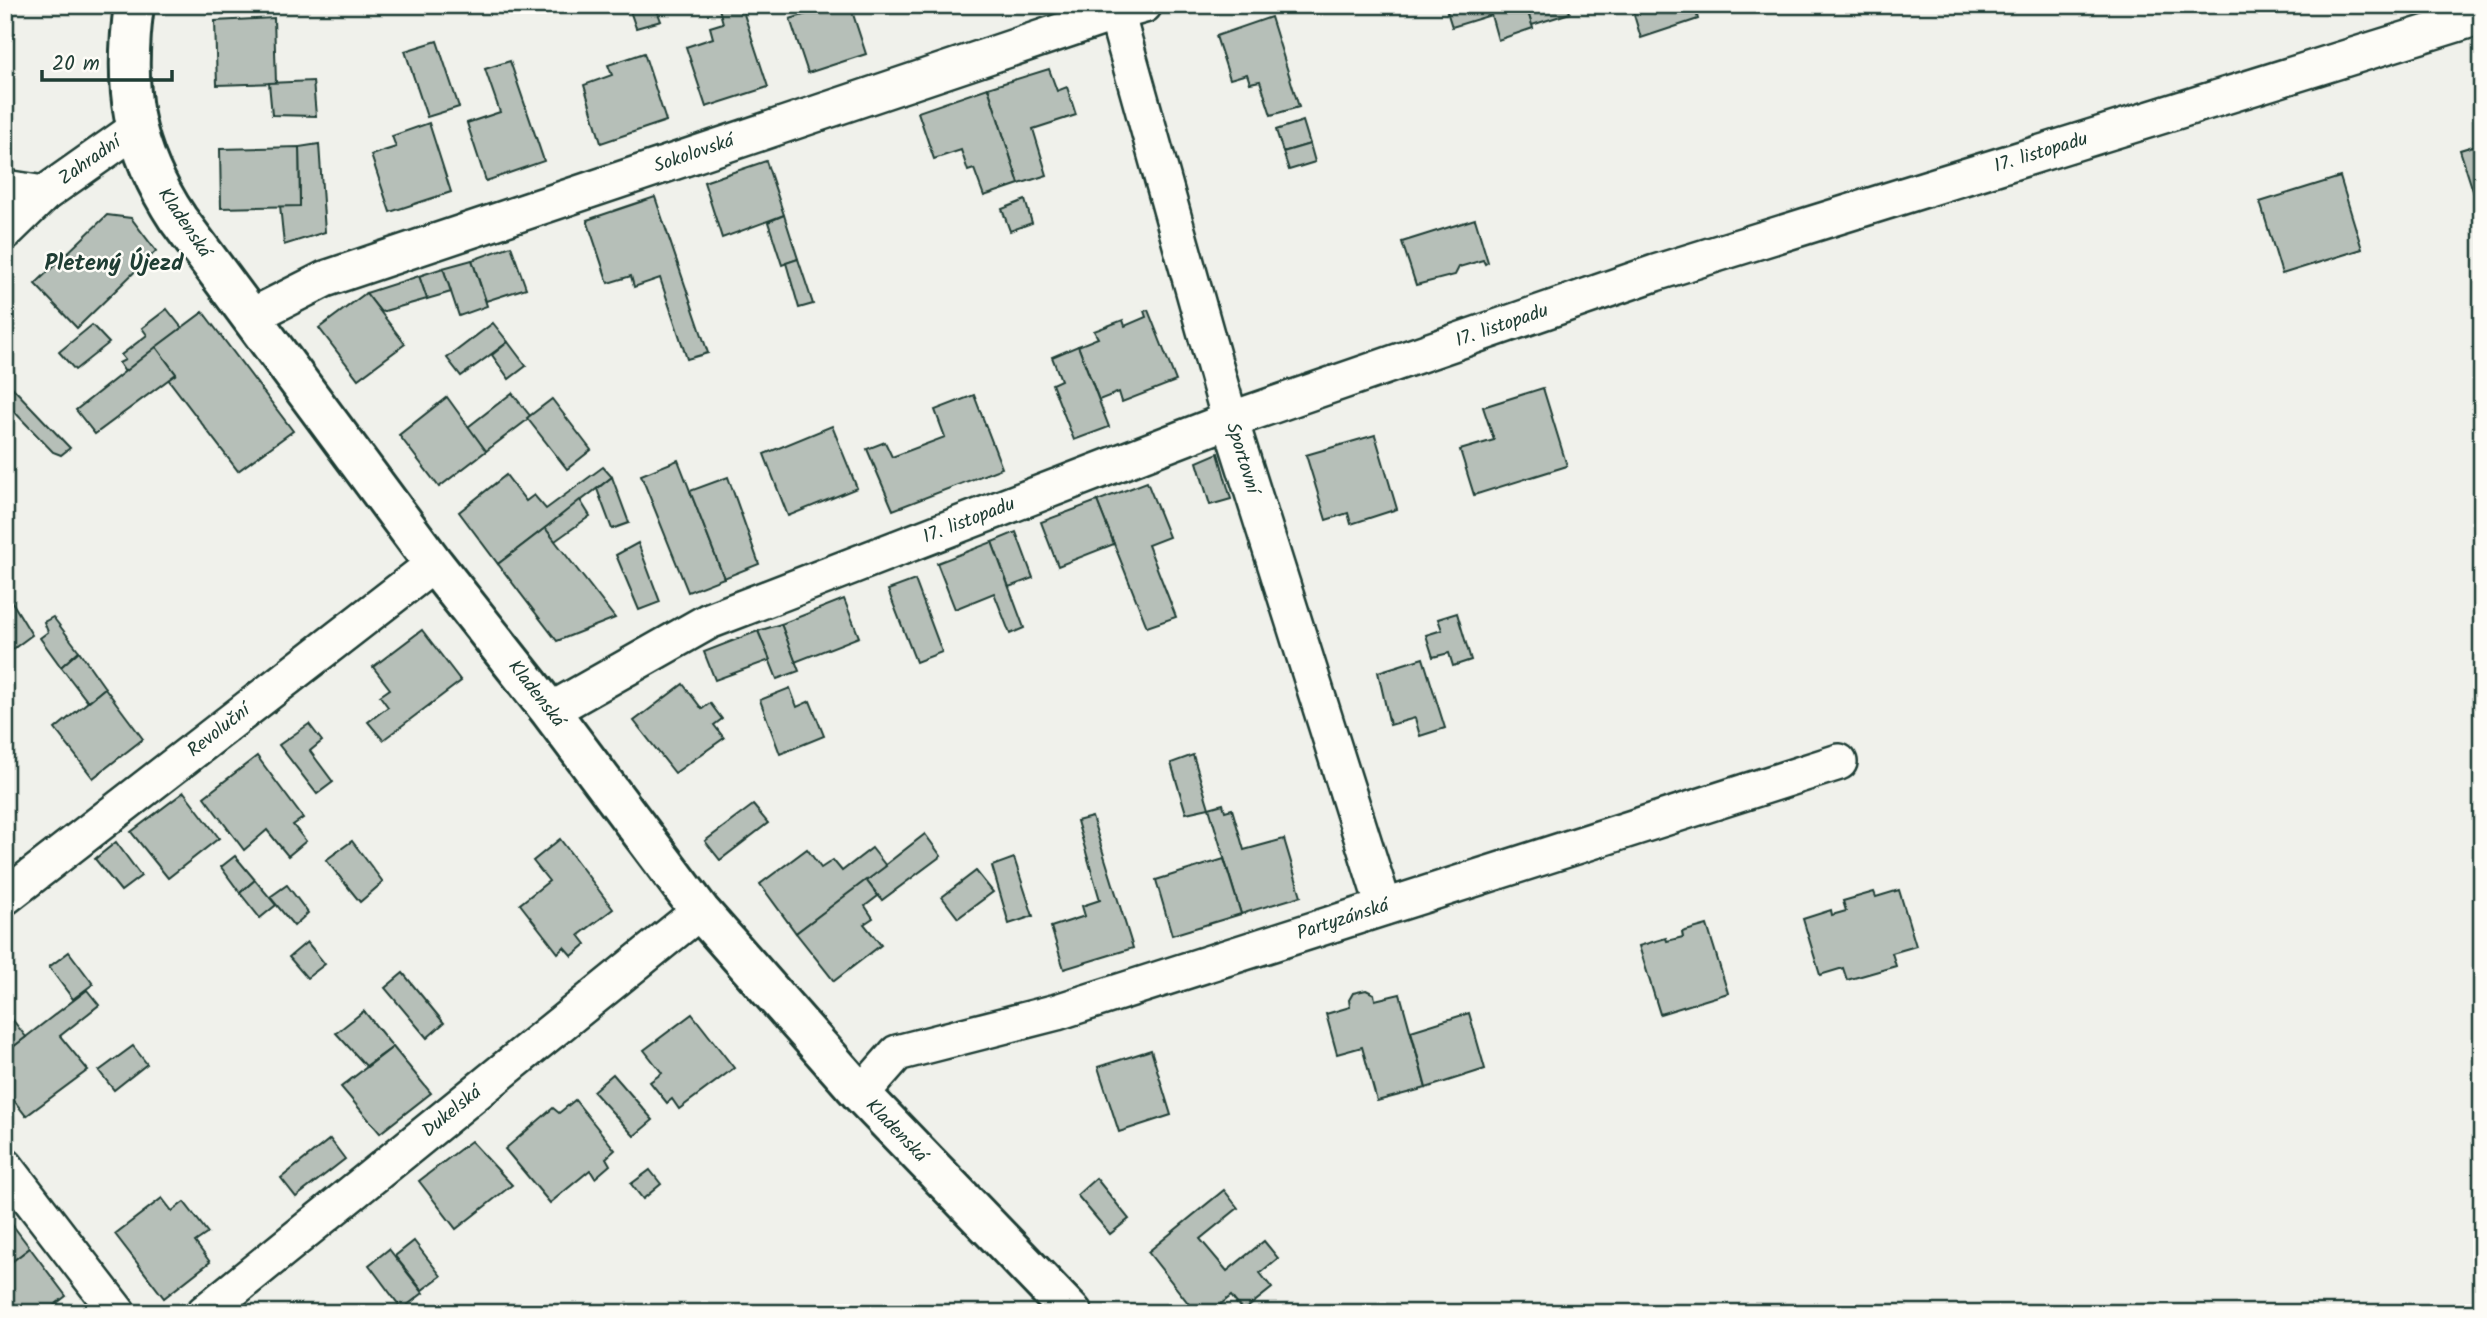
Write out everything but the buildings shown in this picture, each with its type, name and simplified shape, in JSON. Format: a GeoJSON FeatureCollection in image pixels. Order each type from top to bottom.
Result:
{"type":"FeatureCollection","features":[{"type":"Feature","properties":{"kind":"street","name":"Kladenská"},"geometry":{"type":"LineString","coordinates":[[134,5],[128,67],[130,98],[144,153],[165,199],[434,564],[550,711],[700,911],[861,1094],[1072,1313]]}},
{"type":"Feature","properties":{"kind":"street","name":"Sokolovská"},"geometry":{"type":"LineString","coordinates":[[250,317],[325,279],[1125,8]]}},
{"type":"Feature","properties":{"kind":"street","name":"Sportovní"},"geometry":{"type":"LineString","coordinates":[[1125,8],[1230,420],[1384,907]]}},
{"type":"Feature","properties":{"kind":"street","name":"17. listopadu"},"geometry":{"type":"LineString","coordinates":[[550,711],[709,621],[1230,420],[1655,273],[2482,16]]}},
{"type":"Feature","properties":{"kind":"street","name":"Zahradní"},"geometry":{"type":"LineString","coordinates":[[5,232],[44,194],[136,129]]}},
{"type":"Feature","properties":{"kind":"street","name":"Zahradní"},"geometry":{"type":"LineString","coordinates":[[5,188],[44,194]]}},
{"type":"Feature","properties":{"kind":"street","name":"Revoluční"},"geometry":{"type":"LineString","coordinates":[[5,897],[434,564]]}},
{"type":"Feature","properties":{"kind":"street","name":"Partyzánská"},"geometry":{"type":"LineString","coordinates":[[861,1094],[897,1053],[1057,1012],[1839,762]]}},
{"type":"Feature","properties":{"kind":"street","name":"Dukelská"},"geometry":{"type":"LineString","coordinates":[[204,1313],[700,911]]}},
{"type":"Feature","properties":{"kind":"street"},"geometry":{"type":"LineString","coordinates":[[5,1166],[118,1313]]}},
{"type":"Feature","properties":{"kind":"district","name":"Pletený Újezd"},"geometry":{"type":"Point","coordinates":[114,264]}}]}
